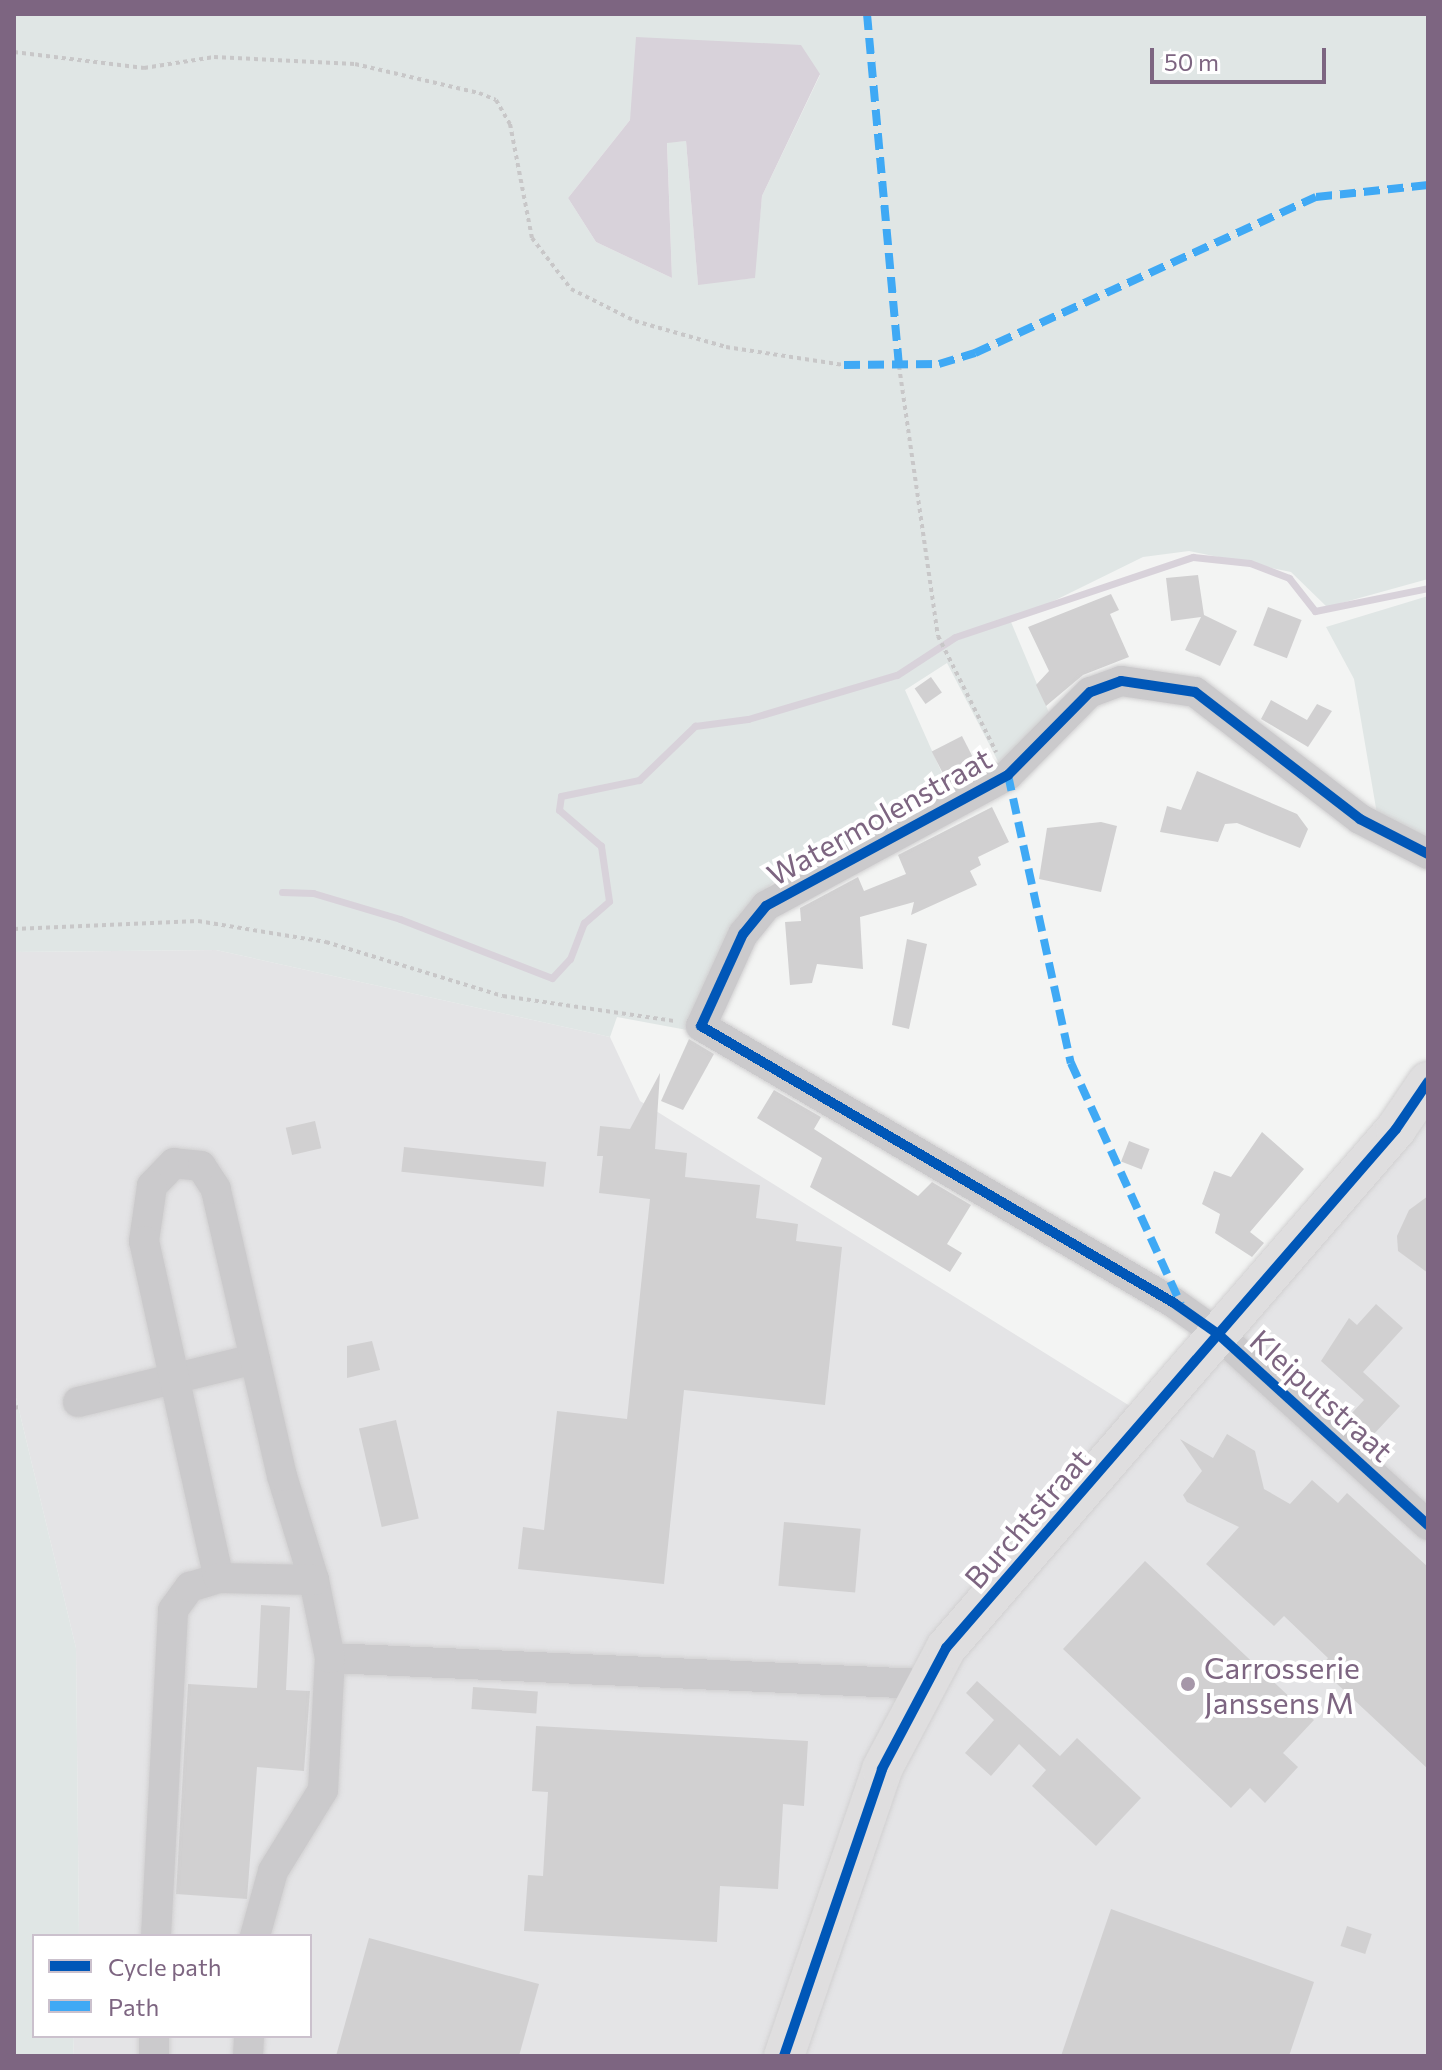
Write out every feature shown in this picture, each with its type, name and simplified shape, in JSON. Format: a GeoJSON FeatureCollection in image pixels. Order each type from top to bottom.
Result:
{"type":"FeatureCollection","features":[{"type":"Feature","properties":{"kind":"main road","name":"Burchtstraat"},"geometry":{"type":"LineString","coordinates":[[784,2056],[882,1769],[923,1684],[1218,1334],[1396,1129],[1428,1082]]}},
{"type":"Feature","properties":{"kind":"street","name":"Watermolenstraat"},"geometry":{"type":"LineString","coordinates":[[701,1026],[743,934],[766,906],[1008,775],[1090,692],[1121,681],[1158,681],[1195,692],[1360,819],[1428,854]]}},
{"type":"Feature","properties":{"kind":"street"},"geometry":{"type":"LineString","coordinates":[[701,1026],[859,1112],[1218,1334]]}},
{"type":"Feature","properties":{"kind":"street"},"geometry":{"type":"LineString","coordinates":[[219,1578],[144,1223],[152,1186],[174,1163],[186,1161],[211,1175],[255,1359],[314,1580],[330,1658],[323,1790],[273,1871],[256,1934]]}},
{"type":"Feature","properties":{"kind":"street","name":"Kleiputstraat"},"geometry":{"type":"LineString","coordinates":[[1218,1334],[1428,1525]]}},
{"type":"Feature","properties":{"kind":"street"},"geometry":{"type":"LineString","coordinates":[[78,1402],[255,1359]]}},
{"type":"Feature","properties":{"kind":"street"},"geometry":{"type":"LineString","coordinates":[[156,1934],[173,1610],[190,1587],[219,1578],[314,1580]]}},
{"type":"Feature","properties":{"kind":"street"},"geometry":{"type":"LineString","coordinates":[[330,1658],[923,1684]]}},
{"type":"Feature","properties":{"kind":"path"},"geometry":{"type":"LineString","coordinates":[[14,52],[144,68],[214,57],[355,64],[479,93],[496,100],[510,124],[532,238],[571,289],[635,321],[711,342],[844,365]]}},
{"type":"Feature","properties":{"kind":"path"},"geometry":{"type":"LineString","coordinates":[[899,366],[938,636],[1008,775]]}},
{"type":"Feature","properties":{"kind":"path"},"geometry":{"type":"LineString","coordinates":[[14,929],[198,921],[326,942],[503,996],[701,1026]]}},
{"type":"Feature","properties":{"kind":"shaded area"},"geometry":{"type":"Polygon","coordinates":[[[14,14],[1428,14],[1428,579],[1327,607],[1291,572],[1189,551],[1143,557],[1011,622],[1050,715],[1001,767],[947,663],[905,690],[953,798],[774,882],[742,912],[687,1030],[617,1017],[610,1037],[216,950],[14,952],[14,14]],[[820,75],[630,120],[568,198],[596,242],[672,278],[667,142],[686,141],[698,284],[754,278],[762,196],[820,75]]]}},
{"type":"Feature","properties":{"kind":"shaded area"},"geometry":{"type":"Polygon","coordinates":[[[636,37],[801,45],[820,74],[762,196],[755,278],[698,285],[686,141],[667,143],[672,278],[596,242],[568,198],[630,120],[636,37]]]}},
{"type":"Feature","properties":{"kind":"shaded area"},"geometry":{"type":"Polygon","coordinates":[[[1428,596],[1428,842],[1377,814],[1354,679],[1326,627],[1428,596]]]}},
{"type":"Feature","properties":{"kind":"shaded area"},"geometry":{"type":"Polygon","coordinates":[[[216,950],[610,1037],[640,1101],[1162,1426],[1428,1118],[1428,2056],[73,2056],[74,2038],[312,2038],[312,1934],[79,1934],[76,1648],[14,1389],[14,952],[216,950]]]}},
{"type":"Feature","properties":{"kind":"shaded area"},"geometry":{"type":"Polygon","coordinates":[[[14,1389],[76,1648],[79,1934],[32,1934],[32,2038],[74,2038],[73,2056],[14,2056],[14,1389]]]}},
{"type":"Feature","properties":{"kind":"building"},"geometry":{"type":"Polygon","coordinates":[[[1198,575],[1204,615],[1237,631],[1220,666],[1185,650],[1201,617],[1171,621],[1166,578],[1198,575]]]}},
{"type":"Feature","properties":{"kind":"building"},"geometry":{"type":"Polygon","coordinates":[[[1111,594],[1119,610],[1110,614],[1129,657],[1083,675],[1046,706],[1036,685],[1049,671],[1028,627],[1111,594]]]}},
{"type":"Feature","properties":{"kind":"building"},"geometry":{"type":"Polygon","coordinates":[[[1268,607],[1302,620],[1287,658],[1253,645],[1268,607]]]}},
{"type":"Feature","properties":{"kind":"building"},"geometry":{"type":"Polygon","coordinates":[[[931,677],[942,693],[926,704],[915,688],[931,677]]]}},
{"type":"Feature","properties":{"kind":"building"},"geometry":{"type":"Polygon","coordinates":[[[1271,700],[1307,720],[1317,704],[1332,711],[1308,747],[1261,719],[1271,700]]]}},
{"type":"Feature","properties":{"kind":"building"},"geometry":{"type":"Polygon","coordinates":[[[962,736],[979,770],[949,785],[932,751],[962,736]]]}},
{"type":"Feature","properties":{"kind":"building"},"geometry":{"type":"Polygon","coordinates":[[[1197,771],[1297,814],[1308,829],[1300,848],[1237,823],[1225,824],[1218,842],[1160,832],[1167,806],[1181,810],[1197,771]]]}},
{"type":"Feature","properties":{"kind":"building"},"geometry":{"type":"Polygon","coordinates":[[[992,807],[1009,842],[978,857],[981,865],[970,871],[977,885],[911,915],[914,902],[860,917],[863,969],[817,964],[812,983],[790,985],[785,922],[801,921],[800,908],[858,877],[864,891],[906,874],[898,855],[992,807]]]}},
{"type":"Feature","properties":{"kind":"building"},"geometry":{"type":"Polygon","coordinates":[[[1101,822],[1117,826],[1101,892],[1039,879],[1047,828],[1101,822]]]}},
{"type":"Feature","properties":{"kind":"building"},"geometry":{"type":"Polygon","coordinates":[[[907,939],[927,944],[909,1029],[892,1025],[907,939]]]}},
{"type":"Feature","properties":{"kind":"building"},"geometry":{"type":"Polygon","coordinates":[[[689,1039],[714,1054],[683,1110],[661,1101],[689,1039]]]}},
{"type":"Feature","properties":{"kind":"building"},"geometry":{"type":"Polygon","coordinates":[[[660,1073],[655,1149],[687,1153],[685,1177],[760,1185],[756,1218],[798,1224],[796,1241],[842,1247],[825,1405],[684,1390],[664,1584],[518,1569],[523,1527],[544,1530],[557,1411],[627,1419],[650,1199],[599,1193],[603,1156],[597,1156],[600,1126],[630,1129],[660,1073]]]}},
{"type":"Feature","properties":{"kind":"building"},"geometry":{"type":"Polygon","coordinates":[[[774,1090],[821,1117],[814,1129],[918,1196],[932,1182],[971,1205],[947,1244],[962,1253],[950,1272],[810,1187],[822,1158],[757,1118],[774,1090]]]}},
{"type":"Feature","properties":{"kind":"building"},"geometry":{"type":"Polygon","coordinates":[[[315,1121],[321,1148],[292,1155],[286,1128],[315,1121]]]}},
{"type":"Feature","properties":{"kind":"building"},"geometry":{"type":"Polygon","coordinates":[[[1262,1132],[1304,1169],[1250,1232],[1264,1243],[1252,1257],[1215,1233],[1220,1214],[1202,1204],[1214,1171],[1231,1177],[1262,1132]]]}},
{"type":"Feature","properties":{"kind":"building"},"geometry":{"type":"Polygon","coordinates":[[[1129,1141],[1150,1149],[1142,1169],[1121,1162],[1129,1141]]]}},
{"type":"Feature","properties":{"kind":"building"},"geometry":{"type":"Polygon","coordinates":[[[404,1147],[546,1162],[544,1187],[401,1172],[404,1147]]]}},
{"type":"Feature","properties":{"kind":"building"},"geometry":{"type":"Polygon","coordinates":[[[1428,1196],[1428,1273],[1398,1251],[1397,1236],[1409,1210],[1428,1196]]]}},
{"type":"Feature","properties":{"kind":"building"},"geometry":{"type":"Polygon","coordinates":[[[1376,1304],[1403,1328],[1363,1372],[1400,1406],[1373,1435],[1350,1415],[1364,1400],[1321,1361],[1349,1318],[1357,1325],[1376,1304]]]}},
{"type":"Feature","properties":{"kind":"building"},"geometry":{"type":"Polygon","coordinates":[[[372,1341],[380,1370],[347,1378],[347,1346],[372,1341]]]}},
{"type":"Feature","properties":{"kind":"building"},"geometry":{"type":"Polygon","coordinates":[[[396,1420],[419,1518],[382,1527],[359,1429],[396,1420]]]}},
{"type":"Feature","properties":{"kind":"building"},"geometry":{"type":"Polygon","coordinates":[[[1227,1434],[1255,1451],[1264,1489],[1290,1504],[1312,1480],[1338,1503],[1347,1493],[1428,1567],[1428,1769],[1320,1668],[1328,1658],[1284,1616],[1274,1626],[1206,1564],[1239,1527],[1187,1502],[1183,1495],[1202,1471],[1180,1439],[1213,1458],[1227,1434]]]}},
{"type":"Feature","properties":{"kind":"building"},"geometry":{"type":"Polygon","coordinates":[[[784,1522],[861,1529],[855,1592],[778,1586],[784,1522]]]}},
{"type":"Feature","properties":{"kind":"building","name":"Carrosserie Janssens M"},"geometry":{"type":"Polygon","coordinates":[[[1145,1561],[1314,1720],[1283,1753],[1298,1767],[1265,1803],[1250,1788],[1231,1808],[1063,1649],[1145,1561]]]}},
{"type":"Feature","properties":{"kind":"building"},"geometry":{"type":"Polygon","coordinates":[[[261,1605],[290,1607],[286,1690],[310,1691],[304,1771],[257,1767],[247,1899],[176,1894],[188,1684],[257,1688],[261,1605]]]}},
{"type":"Feature","properties":{"kind":"building"},"geometry":{"type":"Polygon","coordinates":[[[977,1681],[1060,1756],[1077,1738],[1141,1798],[1096,1846],[1032,1786],[1046,1770],[1019,1744],[991,1776],[965,1753],[994,1720],[966,1693],[977,1681]]]}},
{"type":"Feature","properties":{"kind":"building"},"geometry":{"type":"Polygon","coordinates":[[[473,1687],[538,1692],[536,1713],[471,1709],[473,1687]]]}},
{"type":"Feature","properties":{"kind":"building"},"geometry":{"type":"Polygon","coordinates":[[[536,1726],[808,1741],[804,1806],[783,1804],[778,1889],[720,1886],[717,1942],[524,1931],[528,1875],[543,1876],[548,1792],[532,1791],[536,1726]]]}},
{"type":"Feature","properties":{"kind":"building"},"geometry":{"type":"Polygon","coordinates":[[[1111,1909],[1314,1982],[1289,2056],[1061,2056],[1111,1909]]]}},
{"type":"Feature","properties":{"kind":"building"},"geometry":{"type":"Polygon","coordinates":[[[1347,1926],[1372,1934],[1365,1954],[1341,1946],[1347,1926]]]}},
{"type":"Feature","properties":{"kind":"building"},"geometry":{"type":"Polygon","coordinates":[[[369,1938],[539,1984],[519,2056],[336,2056],[369,1938]]]}},
{"type":"Feature","properties":{"kind":"waterway"},"geometry":{"type":"LineString","coordinates":[[282,892],[313,893],[400,919],[552,978],[570,959],[584,923],[609,901],[601,846],[559,810],[561,796],[639,780],[695,726],[748,719],[897,675],[955,637],[1193,557],[1250,563],[1289,578],[1315,611],[1428,588]]}},
{"type":"Feature","properties":{"kind":"marked path"},"geometry":{"type":"LineString","coordinates":[[867,14],[899,366]]}},
{"type":"Feature","properties":{"kind":"marked path"},"geometry":{"type":"LineString","coordinates":[[844,365],[939,364],[975,353],[1316,197],[1428,185]]}},
{"type":"Feature","properties":{"kind":"marked path"},"geometry":{"type":"LineString","coordinates":[[1008,775],[1071,1063],[1181,1304]]}},
{"type":"Feature","properties":{"kind":"cycle path"},"geometry":{"type":"LineString","coordinates":[[1428,854],[1360,819],[1195,692],[1121,681],[1090,692],[1008,775],[766,906],[743,934],[701,1026],[1174,1303],[1218,1334],[1428,1525]]}},
{"type":"Feature","properties":{"kind":"cycle path"},"geometry":{"type":"LineString","coordinates":[[784,2056],[882,1769],[946,1648],[1396,1129],[1428,1082]]}},
{"type":"Feature","properties":{"kind":"place","name":"Carrosserie Janssens M"},"geometry":{"type":"Point","coordinates":[1188,1684]}}]}
